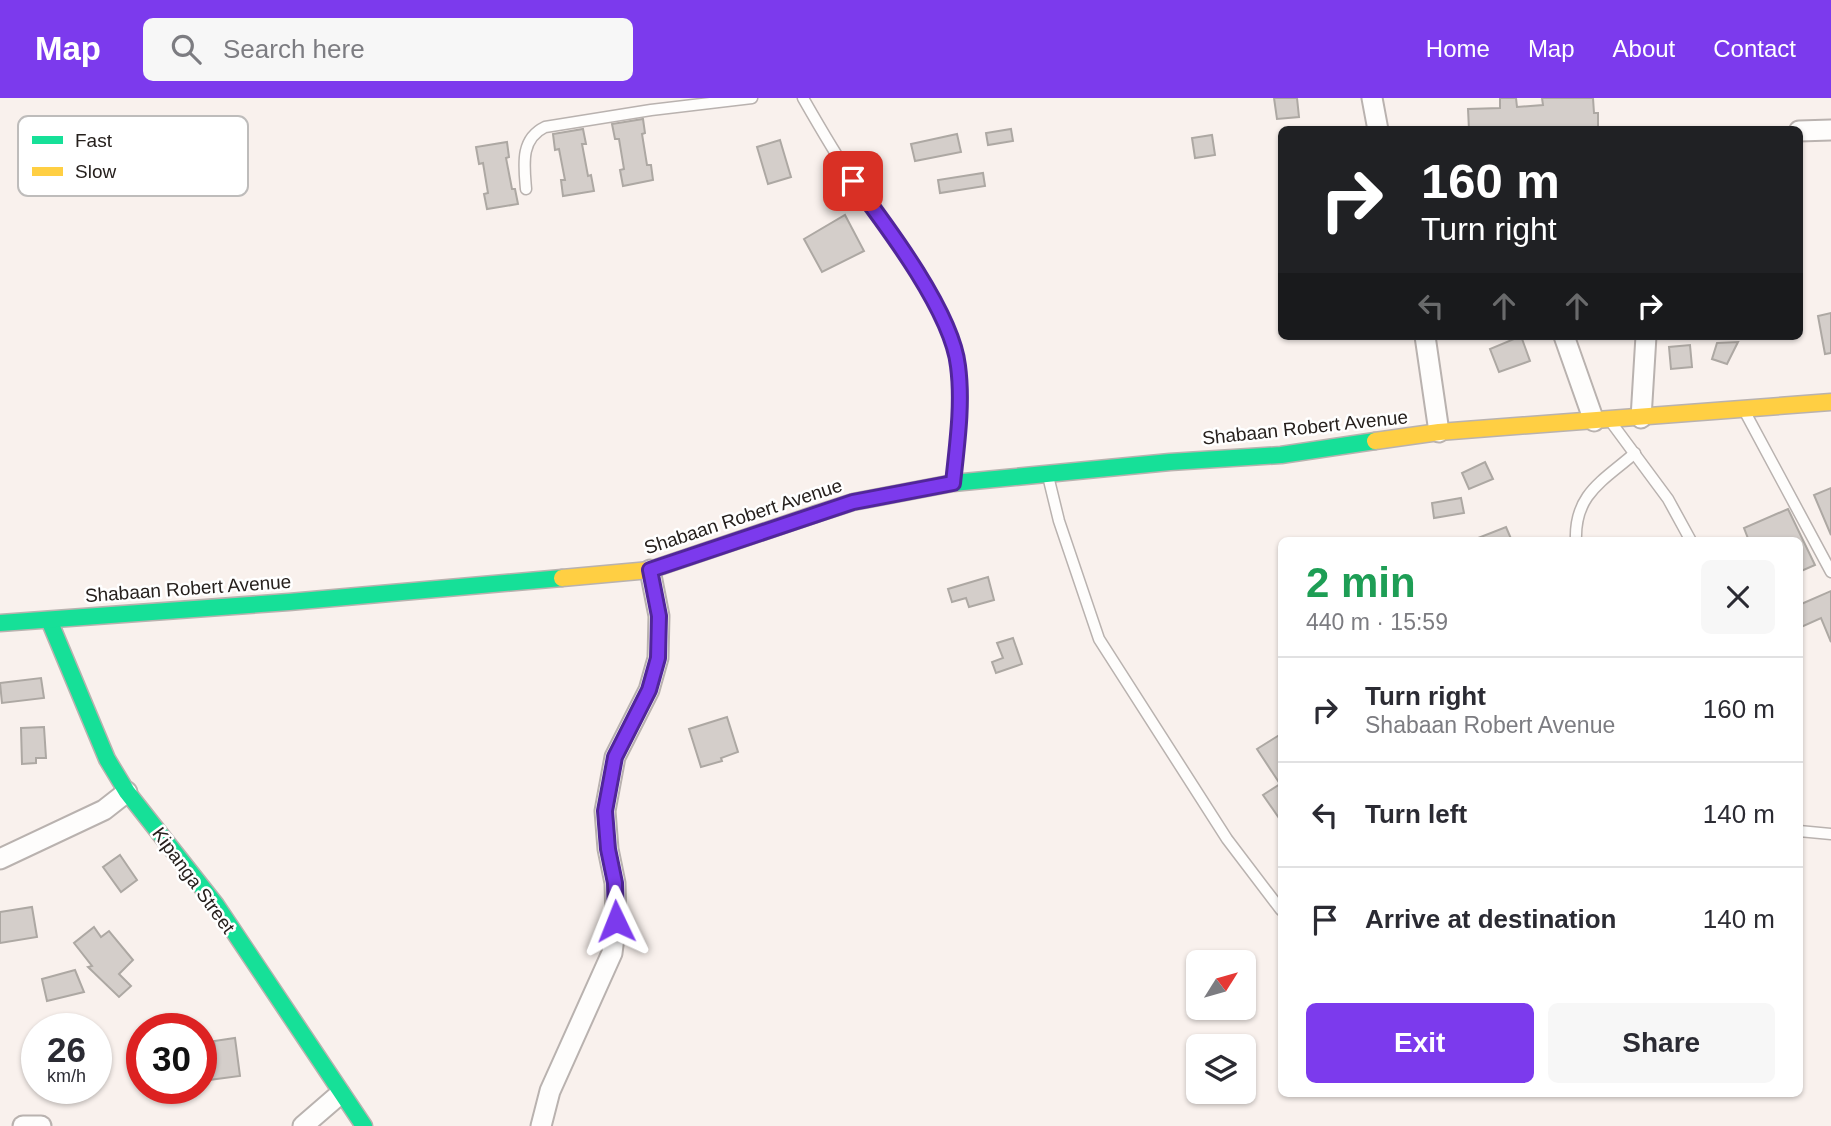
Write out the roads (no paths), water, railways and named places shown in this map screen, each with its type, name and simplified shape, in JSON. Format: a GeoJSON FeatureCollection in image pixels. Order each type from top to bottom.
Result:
{"type":"FeatureCollection","features":[{"type":"Feature","properties":{"kind":"street"},"geometry":{"type":"LineString","coordinates":[[1372,98],[1377,126]]}},
{"type":"Feature","properties":{"kind":"street"},"geometry":{"type":"LineString","coordinates":[[1803,131],[1831,130]]}},
{"type":"Feature","properties":{"kind":"street"},"geometry":{"type":"LineString","coordinates":[[1426,340],[1439,432]]}},
{"type":"Feature","properties":{"kind":"street"},"geometry":{"type":"LineString","coordinates":[[1566,340],[1602,421]]}},
{"type":"Feature","properties":{"kind":"street"},"geometry":{"type":"LineString","coordinates":[[1641,418],[1646,340]]}},
{"type":"Feature","properties":{"kind":"street","name":"Shabaan Robert Avenue"},"geometry":{"type":"LineString","coordinates":[[0,623],[289,602],[650,570],[853,502],[953,483],[1170,462],[1281,455],[1439,432],[1831,402]]}},
{"type":"Feature","properties":{"kind":"street"},"geometry":{"type":"LineString","coordinates":[[541,1126],[550,1091],[612,953],[616,921],[615,883],[608,849],[605,811],[615,757],[649,690],[658,658],[659,616],[650,570]]}},
{"type":"Feature","properties":{"kind":"street","name":"Kipanga Street"},"geometry":{"type":"LineString","coordinates":[[49,620],[97,737],[127,792],[216,905],[364,1126]]}},
{"type":"Feature","properties":{"kind":"street"},"geometry":{"type":"LineString","coordinates":[[0,859],[104,810],[127,792]]}},
{"type":"Feature","properties":{"kind":"street"},"geometry":{"type":"LineString","coordinates":[[303,1126],[341,1094]]}},
{"type":"Feature","properties":{"kind":"street"},"geometry":{"type":"LineString","coordinates":[[23,1126],[41,1126]]}},
{"type":"Feature","properties":{"kind":"lane"},"geometry":{"type":"LineString","coordinates":[[526,189],[527,143],[532,135],[545,127],[651,110],[752,98]]}},
{"type":"Feature","properties":{"kind":"lane"},"geometry":{"type":"LineString","coordinates":[[803,98],[853,181],[910,263],[947,329],[958,363],[960,388],[953,483]]}},
{"type":"Feature","properties":{"kind":"lane"},"geometry":{"type":"LineString","coordinates":[[1744,410],[1831,572]]}},
{"type":"Feature","properties":{"kind":"lane"},"geometry":{"type":"LineString","coordinates":[[1602,421],[1635,453],[1668,499],[1689,537]]}},
{"type":"Feature","properties":{"kind":"lane"},"geometry":{"type":"LineString","coordinates":[[1576,537],[1575,521],[1587,494],[1635,453]]}},
{"type":"Feature","properties":{"kind":"lane"},"geometry":{"type":"LineString","coordinates":[[1048,475],[1063,533],[1100,639],[1227,839],[1278,905]]}},
{"type":"Feature","properties":{"kind":"lane"},"geometry":{"type":"LineString","coordinates":[[1803,831],[1831,834]]}}]}
